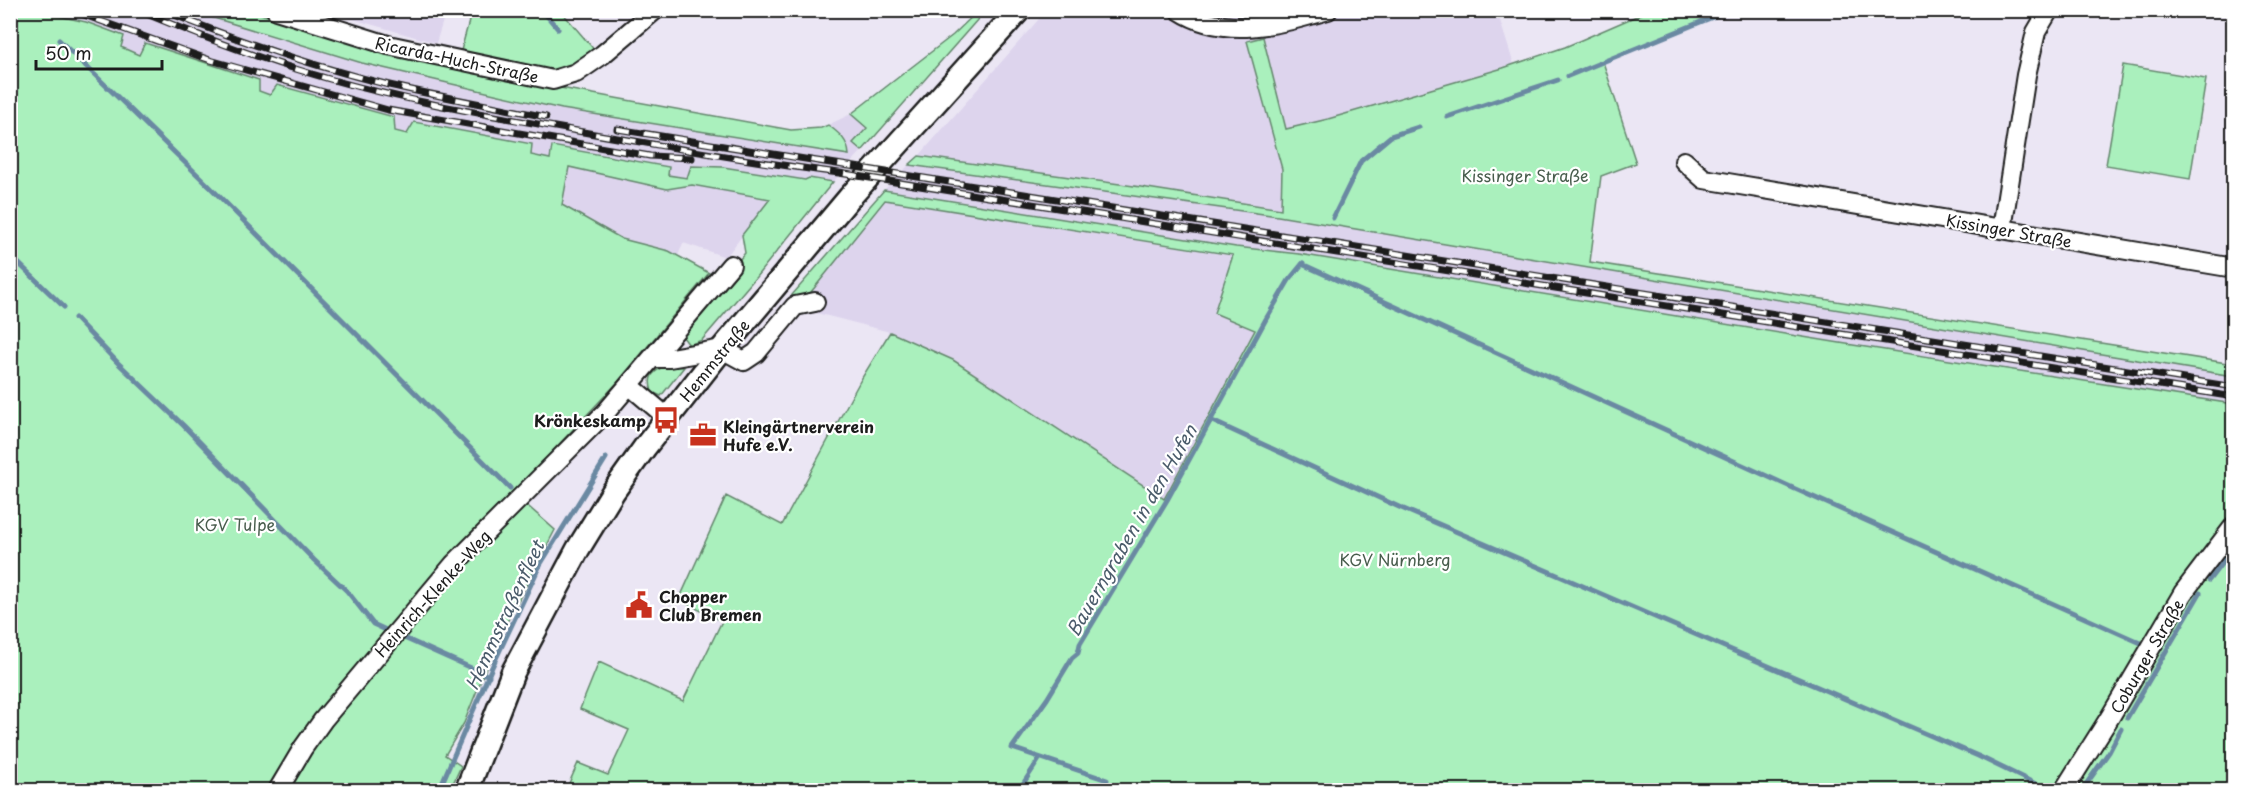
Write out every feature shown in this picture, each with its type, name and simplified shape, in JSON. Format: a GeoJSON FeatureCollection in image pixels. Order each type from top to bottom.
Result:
{"type":"FeatureCollection","features":[{"type":"Feature","properties":{"kind":"street","name":"Ricarda-Huch-Straße"},"geometry":{"type":"LineString","coordinates":[[276,10],[370,40],[438,57],[553,80],[576,73],[602,55],[655,10]]}},
{"type":"Feature","properties":{"kind":"street","name":"Hemmstraße"},"geometry":{"type":"LineString","coordinates":[[467,790],[513,672],[578,549],[614,492],[668,418],[722,350],[850,197],[1019,10]]}},
{"type":"Feature","properties":{"kind":"street"},"geometry":{"type":"LineString","coordinates":[[1179,10],[1194,20],[1224,27],[1252,28],[1328,10]]}},
{"type":"Feature","properties":{"kind":"street"},"geometry":{"type":"LineString","coordinates":[[2002,229],[2026,75],[2036,32],[2049,10]]}},
{"type":"Feature","properties":{"kind":"street","name":"Kissinger Straße"},"geometry":{"type":"LineString","coordinates":[[1683,161],[1704,179],[2234,268]]}},
{"type":"Feature","properties":{"kind":"street","name":"Heinrich-Klenke-Weg"},"geometry":{"type":"LineString","coordinates":[[278,790],[323,720],[454,564],[606,412],[731,265]]}},
{"type":"Feature","properties":{"kind":"street"},"geometry":{"type":"LineString","coordinates":[[654,358],[670,358],[722,350],[744,361],[756,353],[795,306],[815,302]]}},
{"type":"Feature","properties":{"kind":"street"},"geometry":{"type":"LineString","coordinates":[[629,385],[668,418]]}},
{"type":"Feature","properties":{"kind":"street","name":"Coburger Straße"},"geometry":{"type":"LineString","coordinates":[[2064,790],[2183,593],[2234,526]]}},
{"type":"Feature","properties":{"kind":"shaded area"},"geometry":{"type":"Polygon","coordinates":[[[83,10],[90,13],[91,10],[191,11],[362,63],[499,96],[562,109],[848,155],[837,132],[828,125],[851,114],[867,128],[853,143],[862,151],[833,182],[809,178],[805,180],[723,167],[691,166],[688,178],[667,175],[669,167],[569,167],[666,189],[692,185],[770,199],[726,257],[683,243],[678,256],[669,251],[548,221],[348,159],[46,13],[31,11],[83,10]]]}},
{"type":"Feature","properties":{"kind":"shaded area"},"geometry":{"type":"Polygon","coordinates":[[[325,11],[446,11],[436,43],[325,11]]]}},
{"type":"Feature","properties":{"kind":"shaded area"},"geometry":{"type":"Polygon","coordinates":[[[1046,11],[1497,11],[1514,65],[1286,129],[1263,38],[1247,41],[1282,169],[1281,209],[919,156],[1046,11]]]}},
{"type":"Feature","properties":{"kind":"shaded area"},"geometry":{"type":"Polygon","coordinates":[[[909,165],[1278,216],[2233,376],[2233,404],[1840,343],[1299,254],[1236,247],[884,190],[909,165]]]}},
{"type":"Feature","properties":{"kind":"shaded area"},"geometry":{"type":"Polygon","coordinates":[[[885,200],[1234,256],[1256,330],[1164,500],[952,360],[890,332],[805,310],[807,297],[885,200]]]}},
{"type":"Feature","properties":{"kind":"green space","name":"KGV Tulpe"},"geometry":{"type":"Polygon","coordinates":[[[31,10],[86,22],[124,36],[121,47],[139,55],[145,43],[259,80],[259,91],[270,95],[277,85],[394,117],[395,131],[407,134],[414,122],[532,144],[531,155],[550,159],[552,146],[669,167],[668,175],[687,178],[691,166],[723,167],[805,180],[809,178],[833,182],[702,340],[689,345],[683,337],[740,270],[733,267],[745,253],[742,235],[770,199],[692,185],[667,189],[569,167],[562,205],[622,239],[669,251],[709,273],[616,384],[513,493],[555,530],[496,643],[464,723],[445,755],[461,766],[450,790],[11,790],[10,11],[31,10]]]}},
{"type":"Feature","properties":{"kind":"green space"},"geometry":{"type":"Polygon","coordinates":[[[472,10],[561,11],[597,53],[563,74],[459,58],[472,10]]]}},
{"type":"Feature","properties":{"kind":"green space"},"geometry":{"type":"Polygon","coordinates":[[[979,10],[985,11],[862,151],[853,143],[867,128],[851,114],[953,35],[979,10]]]}},
{"type":"Feature","properties":{"kind":"green space"},"geometry":{"type":"Polygon","coordinates":[[[191,11],[251,11],[369,47],[544,85],[791,130],[821,128],[828,125],[845,141],[849,155],[562,109],[362,63],[191,11]]]}},
{"type":"Feature","properties":{"kind":"green space"},"geometry":{"type":"Polygon","coordinates":[[[1648,11],[1730,11],[1603,62],[1636,163],[1601,176],[1590,262],[2233,364],[2233,376],[1278,216],[909,165],[919,156],[1281,209],[1282,169],[1247,41],[1263,37],[1286,129],[1503,68],[1565,47],[1648,11]]]}},
{"type":"Feature","properties":{"kind":"green space"},"geometry":{"type":"Polygon","coordinates":[[[2123,65],[2206,79],[2190,179],[2106,165],[2123,65]]]}},
{"type":"Feature","properties":{"kind":"green space","name":"KGV Nürnberg"},"geometry":{"type":"Polygon","coordinates":[[[884,190],[1236,247],[1299,254],[1840,343],[2233,404],[2233,790],[566,790],[578,763],[608,775],[629,730],[580,709],[599,662],[683,701],[722,621],[679,600],[726,496],[782,525],[860,381],[890,332],[953,360],[1164,499],[1255,330],[1214,313],[1233,255],[885,200],[807,297],[791,302],[792,295],[884,190]]]}},
{"type":"Feature","properties":{"kind":"green space"},"geometry":{"type":"Polygon","coordinates":[[[663,367],[684,367],[661,396],[652,392],[650,380],[655,372],[663,367]]]}},
{"type":"Feature","properties":{"kind":"waterway"},"geometry":{"type":"LineString","coordinates":[[542,10],[558,29]]}},
{"type":"Feature","properties":{"kind":"waterway","name":"Bauerngraben in den Hufen"},"geometry":{"type":"LineString","coordinates":[[1568,76],[1730,10]]}},
{"type":"Feature","properties":{"kind":"waterway"},"geometry":{"type":"LineString","coordinates":[[59,40],[207,184],[510,488]]}},
{"type":"Feature","properties":{"kind":"waterway","name":"Bauerngraben in den Hufen"},"geometry":{"type":"LineString","coordinates":[[1447,117],[1558,80]]}},
{"type":"Feature","properties":{"kind":"waterway","name":"Bauerngraben in den Hufen"},"geometry":{"type":"LineString","coordinates":[[1333,218],[1361,161],[1391,136],[1419,127]]}},
{"type":"Feature","properties":{"kind":"waterway"},"geometry":{"type":"LineString","coordinates":[[10,255],[64,307]]}},
{"type":"Feature","properties":{"kind":"waterway","name":"Bauerngraben in den Hufen"},"geometry":{"type":"LineString","coordinates":[[1107,780],[1012,748],[1047,699],[1072,658],[1078,653],[1080,644],[1167,500],[1266,319],[1289,280],[1303,263]]}},
{"type":"Feature","properties":{"kind":"waterway"},"geometry":{"type":"LineString","coordinates":[[1302,264],[1793,488],[2141,643]]}},
{"type":"Feature","properties":{"kind":"waterway"},"geometry":{"type":"LineString","coordinates":[[75,318],[347,591],[373,624],[388,631]]}},
{"type":"Feature","properties":{"kind":"waterway"},"geometry":{"type":"LineString","coordinates":[[1210,420],[1399,507],[1978,756],[2048,790]]}},
{"type":"Feature","properties":{"kind":"waterway","name":"Hemmstraßenfleet"},"geometry":{"type":"LineString","coordinates":[[439,790],[492,667],[540,565],[606,458]]}},
{"type":"Feature","properties":{"kind":"waterway"},"geometry":{"type":"LineString","coordinates":[[2209,580],[2234,547]]}},
{"type":"Feature","properties":{"kind":"waterway"},"geometry":{"type":"LineString","coordinates":[[2127,718],[2200,593]]}},
{"type":"Feature","properties":{"kind":"waterway"},"geometry":{"type":"LineString","coordinates":[[404,638],[489,676]]}},
{"type":"Feature","properties":{"kind":"waterway"},"geometry":{"type":"LineString","coordinates":[[2082,790],[2109,752],[2121,729]]}},
{"type":"Feature","properties":{"kind":"waterway","name":"Bauerngraben in den Hufen"},"geometry":{"type":"LineString","coordinates":[[1019,790],[1040,758]]}},
{"type":"Feature","properties":{"kind":"railway"},"geometry":{"type":"LineString","coordinates":[[70,10],[210,60],[388,110],[650,156],[692,158]]}},
{"type":"Feature","properties":{"kind":"railway"},"geometry":{"type":"LineString","coordinates":[[137,10],[278,63],[369,90],[440,106],[711,154],[2234,397]]}},
{"type":"Feature","properties":{"kind":"railway"},"geometry":{"type":"LineString","coordinates":[[162,10],[274,52],[360,78],[546,117]]}},
{"type":"Feature","properties":{"kind":"railway"},"geometry":{"type":"LineString","coordinates":[[617,129],[2234,387]]}},
{"type":"Feature","properties":{"kind":"place","name":"Krönkeskamp"},"geometry":{"type":"Point","coordinates":[666,420]}},
{"type":"Feature","properties":{"kind":"place","name":"Kleingärtnerverein Hufe e.V."},"geometry":{"type":"Point","coordinates":[703,435]}},
{"type":"Feature","properties":{"kind":"place","name":"Chopper Club Bremen"},"geometry":{"type":"Point","coordinates":[639,605]}}]}
